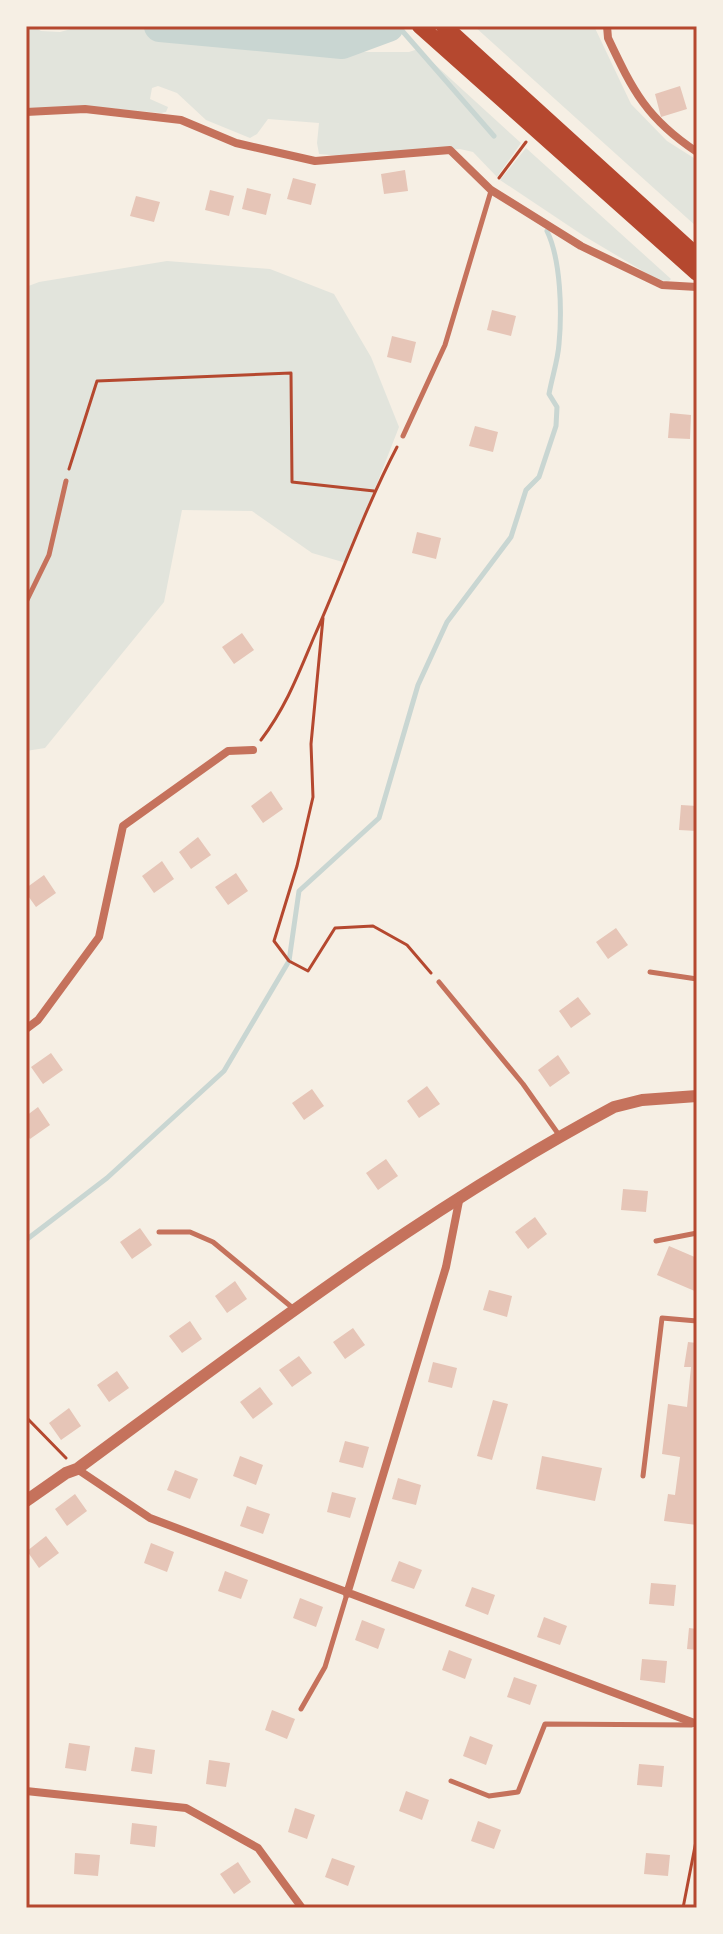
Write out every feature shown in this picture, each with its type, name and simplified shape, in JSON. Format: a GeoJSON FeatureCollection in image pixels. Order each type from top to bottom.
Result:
{"type":"FeatureCollection","features":[{"type":"Feature","properties":{"kind":"main road"},"geometry":{"type":"LineString","coordinates":[[420,26],[492,79],[697,256]]}},
{"type":"Feature","properties":{"kind":"main road"},"geometry":{"type":"LineString","coordinates":[[444,26],[492,79],[697,273]]}},
{"type":"Feature","properties":{"kind":"street"},"geometry":{"type":"LineString","coordinates":[[607,26],[613,49],[644,107],[673,136],[697,152]]}},
{"type":"Feature","properties":{"kind":"street"},"geometry":{"type":"LineString","coordinates":[[26,112],[85,109],[181,120],[236,143],[315,161],[450,150],[491,190],[581,246],[662,285],[697,287]]}},
{"type":"Feature","properties":{"kind":"street"},"geometry":{"type":"LineString","coordinates":[[26,1029],[38,1020],[99,937],[123,826],[228,751],[253,750]]}},
{"type":"Feature","properties":{"kind":"street"},"geometry":{"type":"LineString","coordinates":[[26,1501],[66,1473],[77,1469],[295,1309],[460,1196],[614,1107],[642,1100],[697,1096]]}},
{"type":"Feature","properties":{"kind":"street"},"geometry":{"type":"LineString","coordinates":[[347,1594],[446,1267],[460,1196]]}},
{"type":"Feature","properties":{"kind":"street"},"geometry":{"type":"LineString","coordinates":[[77,1469],[150,1518],[697,1725]]}},
{"type":"Feature","properties":{"kind":"street"},"geometry":{"type":"LineString","coordinates":[[26,1791],[186,1808],[258,1848],[302,1908]]}},
{"type":"Feature","properties":{"kind":"lane"},"geometry":{"type":"LineString","coordinates":[[403,436],[445,345],[491,190]]}},
{"type":"Feature","properties":{"kind":"lane"},"geometry":{"type":"LineString","coordinates":[[26,602],[49,555],[66,481]]}},
{"type":"Feature","properties":{"kind":"lane"},"geometry":{"type":"LineString","coordinates":[[650,972],[697,979]]}},
{"type":"Feature","properties":{"kind":"lane"},"geometry":{"type":"LineString","coordinates":[[439,982],[523,1084],[560,1136]]}},
{"type":"Feature","properties":{"kind":"lane"},"geometry":{"type":"LineString","coordinates":[[159,1232],[190,1232],[213,1242],[295,1309]]}},
{"type":"Feature","properties":{"kind":"lane"},"geometry":{"type":"LineString","coordinates":[[656,1241],[697,1233]]}},
{"type":"Feature","properties":{"kind":"lane"},"geometry":{"type":"LineString","coordinates":[[643,1476],[662,1318],[697,1321]]}},
{"type":"Feature","properties":{"kind":"lane"},"geometry":{"type":"LineString","coordinates":[[301,1709],[325,1667],[347,1594]]}},
{"type":"Feature","properties":{"kind":"lane"},"geometry":{"type":"LineString","coordinates":[[451,1781],[489,1796],[518,1792],[545,1724],[697,1725]]}},
{"type":"Feature","properties":{"kind":"path"},"geometry":{"type":"LineString","coordinates":[[498,178],[523,146]]}},
{"type":"Feature","properties":{"kind":"path"},"geometry":{"type":"LineString","coordinates":[[66,481],[97,381],[291,373],[292,482],[374,491]]}},
{"type":"Feature","properties":{"kind":"path"},"geometry":{"type":"LineString","coordinates":[[253,750],[281,714],[374,491],[403,436]]}},
{"type":"Feature","properties":{"kind":"path"},"geometry":{"type":"LineString","coordinates":[[323,618],[311,744],[313,797],[297,866],[274,941],[289,961],[308,971],[335,928],[373,926],[407,945],[439,982]]}},
{"type":"Feature","properties":{"kind":"path"},"geometry":{"type":"LineString","coordinates":[[26,1417],[77,1469]]}},
{"type":"Feature","properties":{"kind":"path"},"geometry":{"type":"LineString","coordinates":[[683,1908],[697,1836]]}},
{"type":"Feature","properties":{"kind":"shaded area"},"geometry":{"type":"Polygon","coordinates":[[[33,26],[41,31],[60,32],[82,26],[158,26],[215,36],[250,30],[312,47],[368,52],[409,52],[418,49],[521,143],[497,177],[473,152],[460,149],[341,156],[319,154],[319,123],[268,119],[250,138],[206,120],[177,93],[158,86],[152,88],[150,99],[168,107],[166,112],[26,108],[26,27],[33,26]]]}},
{"type":"Feature","properties":{"kind":"shaded area"},"geometry":{"type":"Polygon","coordinates":[[[474,26],[594,26],[631,104],[667,141],[697,160],[697,227],[474,26]]]}},
{"type":"Feature","properties":{"kind":"shaded area"},"geometry":{"type":"Polygon","coordinates":[[[526,148],[671,279],[658,280],[500,180],[526,148]]]}},
{"type":"Feature","properties":{"kind":"shaded area"},"geometry":{"type":"Polygon","coordinates":[[[167,261],[270,269],[334,294],[371,357],[399,427],[346,563],[312,553],[252,511],[182,510],[164,602],[45,748],[26,751],[26,287],[39,282],[167,261]]]}},
{"type":"Feature","properties":{"kind":"building"},"geometry":{"type":"Polygon","coordinates":[[[680,86],[687,109],[661,117],[655,94],[680,86]]]}},
{"type":"Feature","properties":{"kind":"building"},"geometry":{"type":"Polygon","coordinates":[[[405,170],[408,191],[384,194],[381,174],[405,170]]]}},
{"type":"Feature","properties":{"kind":"building"},"geometry":{"type":"Polygon","coordinates":[[[293,178],[316,184],[311,205],[287,199],[293,178]]]}},
{"type":"Feature","properties":{"kind":"building"},"geometry":{"type":"Polygon","coordinates":[[[247,188],[271,194],[266,215],[242,209],[247,188]]]}},
{"type":"Feature","properties":{"kind":"building"},"geometry":{"type":"Polygon","coordinates":[[[210,190],[234,196],[229,216],[205,210],[210,190]]]}},
{"type":"Feature","properties":{"kind":"building"},"geometry":{"type":"Polygon","coordinates":[[[136,196],[160,202],[154,222],[130,216],[136,196]]]}},
{"type":"Feature","properties":{"kind":"building"},"geometry":{"type":"Polygon","coordinates":[[[492,310],[516,316],[511,336],[487,330],[492,310]]]}},
{"type":"Feature","properties":{"kind":"building"},"geometry":{"type":"Polygon","coordinates":[[[392,336],[416,342],[411,363],[387,357],[392,336]]]}},
{"type":"Feature","properties":{"kind":"building"},"geometry":{"type":"Polygon","coordinates":[[[670,413],[691,415],[690,439],[668,438],[670,413]]]}},
{"type":"Feature","properties":{"kind":"building"},"geometry":{"type":"Polygon","coordinates":[[[475,426],[498,432],[493,452],[469,446],[475,426]]]}},
{"type":"Feature","properties":{"kind":"building"},"geometry":{"type":"Polygon","coordinates":[[[417,532],[441,538],[436,559],[412,553],[417,532]]]}},
{"type":"Feature","properties":{"kind":"building"},"geometry":{"type":"Polygon","coordinates":[[[242,633],[254,650],[234,664],[222,647],[242,633]]]}},
{"type":"Feature","properties":{"kind":"building"},"geometry":{"type":"Polygon","coordinates":[[[271,791],[283,809],[263,823],[251,806],[271,791]]]}},
{"type":"Feature","properties":{"kind":"building"},"geometry":{"type":"Polygon","coordinates":[[[681,805],[697,806],[697,831],[679,830],[681,805]]]}},
{"type":"Feature","properties":{"kind":"building"},"geometry":{"type":"Polygon","coordinates":[[[198,837],[211,855],[191,869],[179,852],[198,837]]]}},
{"type":"Feature","properties":{"kind":"building"},"geometry":{"type":"Polygon","coordinates":[[[162,861],[174,879],[154,893],[142,876],[162,861]]]}},
{"type":"Feature","properties":{"kind":"building"},"geometry":{"type":"Polygon","coordinates":[[[236,873],[248,891],[228,905],[215,887],[236,873]]]}},
{"type":"Feature","properties":{"kind":"building"},"geometry":{"type":"Polygon","coordinates":[[[44,875],[56,893],[36,907],[26,888],[44,875]]]}},
{"type":"Feature","properties":{"kind":"building"},"geometry":{"type":"Polygon","coordinates":[[[616,928],[628,945],[608,959],[596,942],[616,928]]]}},
{"type":"Feature","properties":{"kind":"building"},"geometry":{"type":"Polygon","coordinates":[[[578,997],[591,1014],[571,1028],[559,1011],[578,997]]]}},
{"type":"Feature","properties":{"kind":"building"},"geometry":{"type":"Polygon","coordinates":[[[51,1053],[63,1070],[43,1084],[31,1067],[51,1053]]]}},
{"type":"Feature","properties":{"kind":"building"},"geometry":{"type":"Polygon","coordinates":[[[558,1055],[570,1073],[550,1087],[538,1070],[558,1055]]]}},
{"type":"Feature","properties":{"kind":"building"},"geometry":{"type":"Polygon","coordinates":[[[427,1086],[440,1104],[419,1118],[407,1101],[427,1086]]]}},
{"type":"Feature","properties":{"kind":"building"},"geometry":{"type":"Polygon","coordinates":[[[312,1089],[324,1106],[304,1120],[292,1103],[312,1089]]]}},
{"type":"Feature","properties":{"kind":"building"},"geometry":{"type":"Polygon","coordinates":[[[38,1107],[50,1125],[30,1139],[26,1133],[26,1116],[38,1107]]]}},
{"type":"Feature","properties":{"kind":"building"},"geometry":{"type":"Polygon","coordinates":[[[386,1159],[398,1176],[378,1190],[366,1173],[386,1159]]]}},
{"type":"Feature","properties":{"kind":"building"},"geometry":{"type":"Polygon","coordinates":[[[623,1189],[648,1191],[646,1212],[621,1210],[623,1189]]]}},
{"type":"Feature","properties":{"kind":"building"},"geometry":{"type":"Polygon","coordinates":[[[535,1217],[547,1234],[528,1249],[515,1232],[535,1217]]]}},
{"type":"Feature","properties":{"kind":"building"},"geometry":{"type":"Polygon","coordinates":[[[140,1228],[152,1245],[132,1259],[120,1242],[140,1228]]]}},
{"type":"Feature","properties":{"kind":"building"},"geometry":{"type":"Polygon","coordinates":[[[669,1246],[697,1258],[697,1292],[657,1275],[669,1246]]]}},
{"type":"Feature","properties":{"kind":"building"},"geometry":{"type":"Polygon","coordinates":[[[235,1281],[247,1299],[227,1313],[215,1296],[235,1281]]]}},
{"type":"Feature","properties":{"kind":"building"},"geometry":{"type":"Polygon","coordinates":[[[489,1290],[512,1296],[507,1317],[483,1310],[489,1290]]]}},
{"type":"Feature","properties":{"kind":"building"},"geometry":{"type":"Polygon","coordinates":[[[190,1321],[202,1339],[182,1353],[169,1336],[190,1321]]]}},
{"type":"Feature","properties":{"kind":"building"},"geometry":{"type":"Polygon","coordinates":[[[353,1328],[365,1345],[345,1359],[333,1342],[353,1328]]]}},
{"type":"Feature","properties":{"kind":"building"},"geometry":{"type":"Polygon","coordinates":[[[688,1342],[697,1343],[697,1525],[664,1521],[668,1494],[675,1495],[680,1457],[662,1454],[668,1404],[687,1407],[691,1367],[684,1367],[688,1342]]]}},
{"type":"Feature","properties":{"kind":"building"},"geometry":{"type":"Polygon","coordinates":[[[299,1356],[312,1373],[292,1387],[279,1370],[299,1356]]]}},
{"type":"Feature","properties":{"kind":"building"},"geometry":{"type":"Polygon","coordinates":[[[433,1362],[457,1368],[452,1388],[428,1382],[433,1362]]]}},
{"type":"Feature","properties":{"kind":"building"},"geometry":{"type":"Polygon","coordinates":[[[117,1371],[129,1388],[109,1402],[97,1385],[117,1371]]]}},
{"type":"Feature","properties":{"kind":"building"},"geometry":{"type":"Polygon","coordinates":[[[260,1387],[273,1404],[253,1419],[240,1402],[260,1387]]]}},
{"type":"Feature","properties":{"kind":"building"},"geometry":{"type":"Polygon","coordinates":[[[493,1400],[508,1404],[492,1460],[477,1456],[493,1400]]]}},
{"type":"Feature","properties":{"kind":"building"},"geometry":{"type":"Polygon","coordinates":[[[69,1408],[81,1426],[61,1440],[49,1423],[69,1408]]]}},
{"type":"Feature","properties":{"kind":"building"},"geometry":{"type":"Polygon","coordinates":[[[345,1441],[369,1447],[363,1468],[339,1462],[345,1441]]]}},
{"type":"Feature","properties":{"kind":"building"},"geometry":{"type":"Polygon","coordinates":[[[240,1456],[263,1465],[256,1485],[233,1476],[240,1456]]]}},
{"type":"Feature","properties":{"kind":"building"},"geometry":{"type":"Polygon","coordinates":[[[542,1456],[602,1468],[595,1501],[536,1489],[542,1456]]]}},
{"type":"Feature","properties":{"kind":"building"},"geometry":{"type":"Polygon","coordinates":[[[175,1470],[198,1479],[190,1499],[167,1490],[175,1470]]]}},
{"type":"Feature","properties":{"kind":"building"},"geometry":{"type":"Polygon","coordinates":[[[398,1478],[421,1485],[416,1505],[392,1499],[398,1478]]]}},
{"type":"Feature","properties":{"kind":"building"},"geometry":{"type":"Polygon","coordinates":[[[332,1492],[356,1498],[350,1518],[327,1512],[332,1492]]]}},
{"type":"Feature","properties":{"kind":"building"},"geometry":{"type":"Polygon","coordinates":[[[75,1494],[87,1511],[67,1526],[55,1509],[75,1494]]]}},
{"type":"Feature","properties":{"kind":"building"},"geometry":{"type":"Polygon","coordinates":[[[247,1506],[270,1514],[263,1534],[240,1526],[247,1506]]]}},
{"type":"Feature","properties":{"kind":"building"},"geometry":{"type":"Polygon","coordinates":[[[46,1536],[59,1553],[39,1568],[27,1551],[46,1536]]]}},
{"type":"Feature","properties":{"kind":"building"},"geometry":{"type":"Polygon","coordinates":[[[151,1543],[174,1552],[167,1572],[144,1563],[151,1543]]]}},
{"type":"Feature","properties":{"kind":"building"},"geometry":{"type":"Polygon","coordinates":[[[399,1561],[422,1570],[414,1589],[391,1581],[399,1561]]]}},
{"type":"Feature","properties":{"kind":"building"},"geometry":{"type":"Polygon","coordinates":[[[225,1571],[248,1580],[241,1599],[218,1591],[225,1571]]]}},
{"type":"Feature","properties":{"kind":"building"},"geometry":{"type":"Polygon","coordinates":[[[651,1583],[676,1585],[674,1606],[649,1604],[651,1583]]]}},
{"type":"Feature","properties":{"kind":"building"},"geometry":{"type":"Polygon","coordinates":[[[472,1587],[495,1595],[488,1615],[465,1606],[472,1587]]]}},
{"type":"Feature","properties":{"kind":"building"},"geometry":{"type":"Polygon","coordinates":[[[300,1598],[323,1607],[316,1627],[293,1618],[300,1598]]]}},
{"type":"Feature","properties":{"kind":"building"},"geometry":{"type":"Polygon","coordinates":[[[544,1617],[567,1626],[560,1645],[537,1637],[544,1617]]]}},
{"type":"Feature","properties":{"kind":"building"},"geometry":{"type":"Polygon","coordinates":[[[362,1620],[385,1629],[378,1649],[355,1640],[362,1620]]]}},
{"type":"Feature","properties":{"kind":"building"},"geometry":{"type":"Polygon","coordinates":[[[689,1628],[697,1629],[697,1650],[687,1649],[689,1628]]]}},
{"type":"Feature","properties":{"kind":"building"},"geometry":{"type":"Polygon","coordinates":[[[449,1650],[472,1659],[465,1679],[442,1670],[449,1650]]]}},
{"type":"Feature","properties":{"kind":"building"},"geometry":{"type":"Polygon","coordinates":[[[642,1659],[667,1661],[665,1683],[640,1680],[642,1659]]]}},
{"type":"Feature","properties":{"kind":"building"},"geometry":{"type":"Polygon","coordinates":[[[514,1677],[537,1685],[530,1705],[507,1697],[514,1677]]]}},
{"type":"Feature","properties":{"kind":"building"},"geometry":{"type":"Polygon","coordinates":[[[272,1710],[295,1719],[287,1739],[265,1730],[272,1710]]]}},
{"type":"Feature","properties":{"kind":"building"},"geometry":{"type":"Polygon","coordinates":[[[470,1736],[493,1745],[486,1765],[463,1756],[470,1736]]]}},
{"type":"Feature","properties":{"kind":"building"},"geometry":{"type":"Polygon","coordinates":[[[69,1743],[90,1746],[86,1771],[65,1768],[69,1743]]]}},
{"type":"Feature","properties":{"kind":"building"},"geometry":{"type":"Polygon","coordinates":[[[135,1747],[155,1750],[152,1774],[131,1771],[135,1747]]]}},
{"type":"Feature","properties":{"kind":"building"},"geometry":{"type":"Polygon","coordinates":[[[209,1760],[230,1763],[226,1787],[206,1784],[209,1760]]]}},
{"type":"Feature","properties":{"kind":"building"},"geometry":{"type":"Polygon","coordinates":[[[639,1764],[664,1766],[662,1787],[637,1785],[639,1764]]]}},
{"type":"Feature","properties":{"kind":"building"},"geometry":{"type":"Polygon","coordinates":[[[406,1791],[429,1800],[422,1820],[399,1811],[406,1791]]]}},
{"type":"Feature","properties":{"kind":"building"},"geometry":{"type":"Polygon","coordinates":[[[295,1808],[315,1815],[307,1839],[288,1832],[295,1808]]]}},
{"type":"Feature","properties":{"kind":"building"},"geometry":{"type":"Polygon","coordinates":[[[478,1821],[501,1830],[494,1849],[471,1841],[478,1821]]]}},
{"type":"Feature","properties":{"kind":"building"},"geometry":{"type":"Polygon","coordinates":[[[132,1823],[157,1826],[155,1847],[130,1844],[132,1823]]]}},
{"type":"Feature","properties":{"kind":"building"},"geometry":{"type":"Polygon","coordinates":[[[75,1853],[100,1855],[98,1876],[74,1874],[75,1853]]]}},
{"type":"Feature","properties":{"kind":"building"},"geometry":{"type":"Polygon","coordinates":[[[646,1853],[670,1855],[668,1876],[644,1874],[646,1853]]]}},
{"type":"Feature","properties":{"kind":"building"},"geometry":{"type":"Polygon","coordinates":[[[332,1858],[355,1866],[348,1886],[325,1877],[332,1858]]]}},
{"type":"Feature","properties":{"kind":"building"},"geometry":{"type":"Polygon","coordinates":[[[238,1862],[251,1882],[234,1894],[220,1874],[238,1862]]]}},
{"type":"Feature","properties":{"kind":"waterway"},"geometry":{"type":"LineString","coordinates":[[160,26],[342,43],[388,26]]}},
{"type":"Feature","properties":{"kind":"waterway"},"geometry":{"type":"LineString","coordinates":[[398,26],[494,136]]}},
{"type":"Feature","properties":{"kind":"waterway"},"geometry":{"type":"LineString","coordinates":[[26,1240],[107,1178],[224,1071],[289,961],[299,891],[379,818],[418,685],[447,622],[511,537],[526,490],[539,477],[556,426],[557,407],[549,394],[558,350],[560,302],[558,271],[547,231]]}}]}
